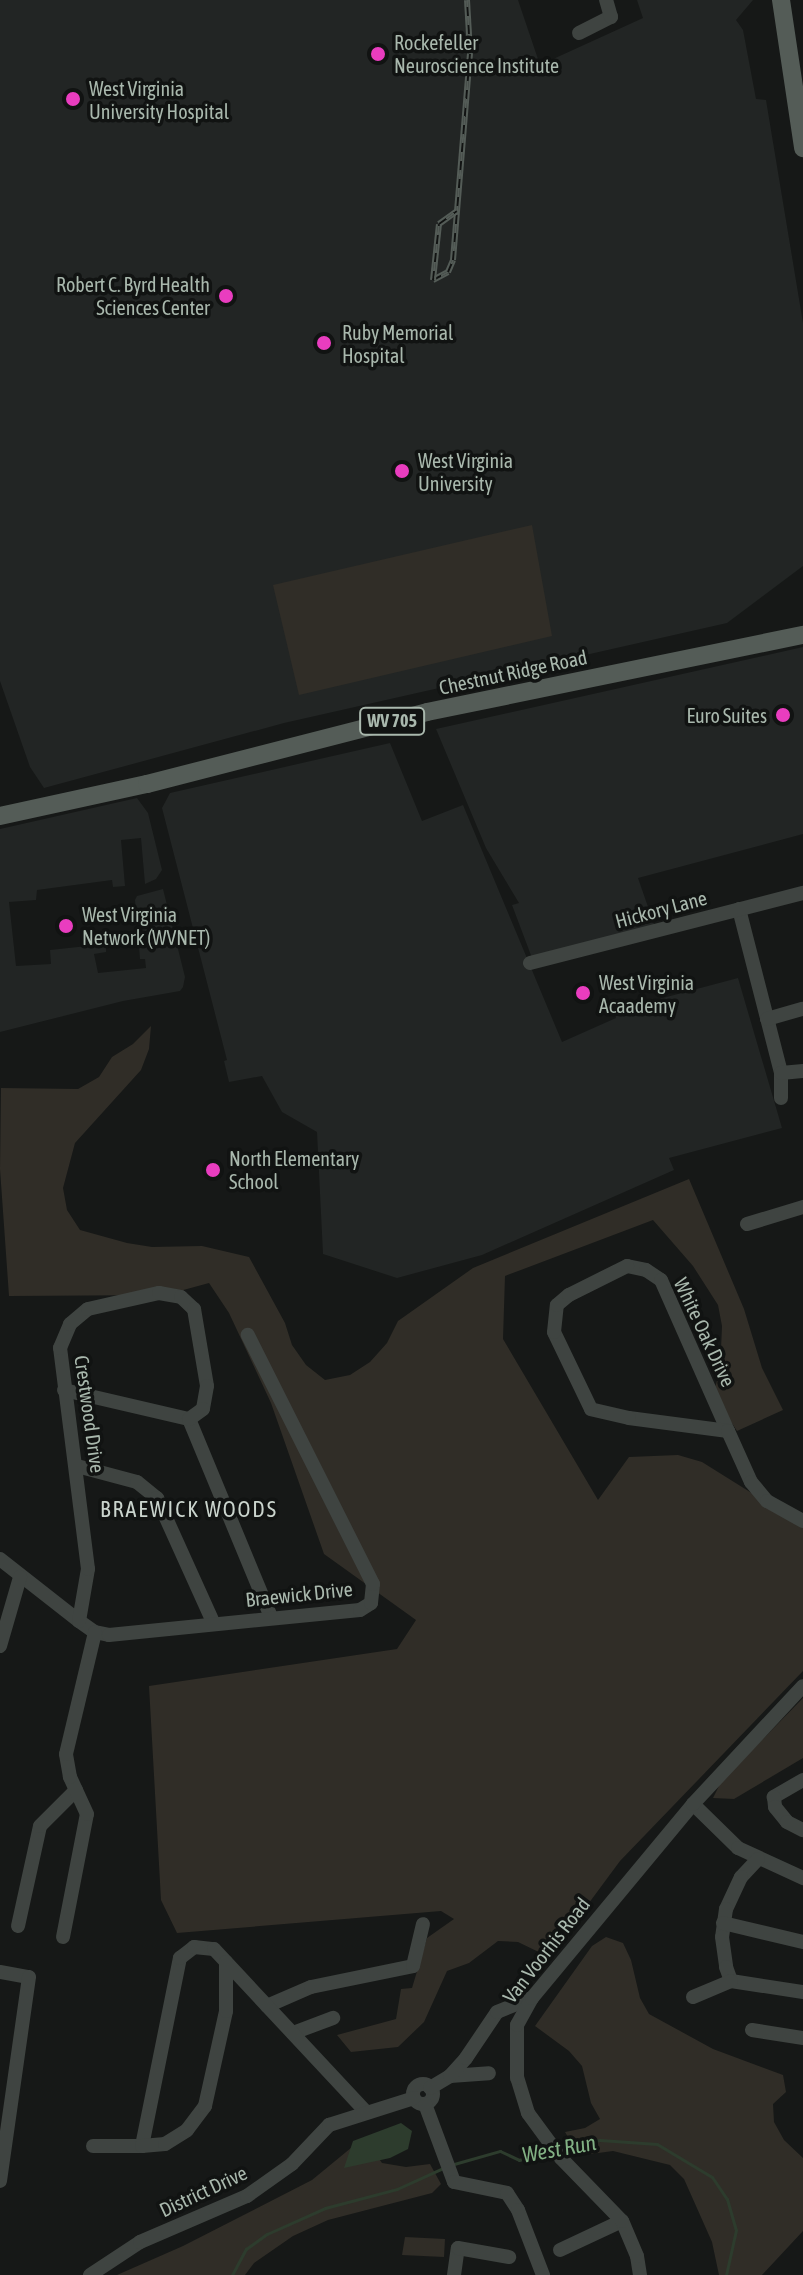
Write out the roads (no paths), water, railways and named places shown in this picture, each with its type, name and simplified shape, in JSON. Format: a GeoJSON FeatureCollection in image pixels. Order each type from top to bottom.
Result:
{"type":"FeatureCollection","features":[{"type":"Feature","properties":{"kind":"main road"},"geometry":{"type":"LineString","coordinates":[[781,0],[801,105],[803,148]]}},
{"type":"Feature","properties":{"kind":"main road","name":"Chestnut Ridge Road"},"geometry":{"type":"LineString","coordinates":[[0,816],[147,784],[427,712],[800,635]]}},
{"type":"Feature","properties":{"kind":"street"},"geometry":{"type":"LineString","coordinates":[[579,33],[611,17],[606,0]]}},
{"type":"Feature","properties":{"kind":"street","name":"Hickory Lane"},"geometry":{"type":"LineString","coordinates":[[530,963],[803,893]]}},
{"type":"Feature","properties":{"kind":"street"},"geometry":{"type":"LineString","coordinates":[[739,909],[781,1073],[781,1098]]}},
{"type":"Feature","properties":{"kind":"street"},"geometry":{"type":"LineString","coordinates":[[767,1019],[803,1009]]}},
{"type":"Feature","properties":{"kind":"street"},"geometry":{"type":"LineString","coordinates":[[781,1073],[803,1071]]}},
{"type":"Feature","properties":{"kind":"street"},"geometry":{"type":"LineString","coordinates":[[747,1224],[803,1207]]}},
{"type":"Feature","properties":{"kind":"street","name":"White Oak Drive"},"geometry":{"type":"LineString","coordinates":[[728,1431],[629,1418],[591,1409],[554,1332],[557,1305],[569,1295],[627,1266],[646,1270],[661,1280],[728,1431],[759,1491],[767,1501],[803,1521]]}},
{"type":"Feature","properties":{"kind":"street","name":"Crestwood Drive"},"geometry":{"type":"LineString","coordinates":[[79,1621],[88,1569],[60,1348],[70,1324],[88,1309],[159,1293],[181,1297],[194,1309],[207,1386],[203,1409],[189,1419]]}},
{"type":"Feature","properties":{"kind":"street","name":"Braewick Drive"},"geometry":{"type":"LineString","coordinates":[[95,1632],[109,1635],[213,1622],[360,1610],[371,1603],[373,1584],[248,1335]]}},
{"type":"Feature","properties":{"kind":"street"},"geometry":{"type":"LineString","coordinates":[[64,1390],[189,1419],[271,1617]]}},
{"type":"Feature","properties":{"kind":"street"},"geometry":{"type":"LineString","coordinates":[[77,1466],[137,1482],[157,1498],[213,1622]]}},
{"type":"Feature","properties":{"kind":"street"},"geometry":{"type":"LineString","coordinates":[[0,1559],[95,1632],[66,1754],[76,1790],[87,1814],[63,1937]]}},
{"type":"Feature","properties":{"kind":"street"},"geometry":{"type":"LineString","coordinates":[[0,1646],[20,1577]]}},
{"type":"Feature","properties":{"kind":"street","name":"Van Voorhis Road"},"geometry":{"type":"LineString","coordinates":[[640,2275],[637,2256],[622,2221],[554,2148],[528,2113],[517,2078],[517,2025],[532,1998],[693,1804],[803,1686]]}},
{"type":"Feature","properties":{"kind":"street"},"geometry":{"type":"LineString","coordinates":[[803,1780],[774,1797],[775,1807],[787,1822],[803,1830]]}},
{"type":"Feature","properties":{"kind":"street"},"geometry":{"type":"LineString","coordinates":[[18,1926],[40,1826],[76,1790]]}},
{"type":"Feature","properties":{"kind":"street"},"geometry":{"type":"LineString","coordinates":[[693,1804],[738,1848],[803,1878]]}},
{"type":"Feature","properties":{"kind":"street"},"geometry":{"type":"LineString","coordinates":[[731,1981],[723,1954],[723,1923],[735,1887],[758,1859]]}},
{"type":"Feature","properties":{"kind":"street"},"geometry":{"type":"LineString","coordinates":[[723,1923],[803,1942]]}},
{"type":"Feature","properties":{"kind":"street"},"geometry":{"type":"LineString","coordinates":[[267,2006],[311,1987],[413,1966],[423,1924]]}},
{"type":"Feature","properties":{"kind":"street"},"geometry":{"type":"LineString","coordinates":[[142,2146],[180,1958],[194,1947],[214,1949],[366,2112]]}},
{"type":"Feature","properties":{"kind":"street"},"geometry":{"type":"LineString","coordinates":[[93,2146],[165,2144],[187,2130],[205,2106],[226,2011],[226,1962]]}},
{"type":"Feature","properties":{"kind":"street"},"geometry":{"type":"LineString","coordinates":[[0,1972],[29,1977],[1,2174]]}},
{"type":"Feature","properties":{"kind":"street"},"geometry":{"type":"LineString","coordinates":[[693,1997],[731,1981],[803,1992]]}},
{"type":"Feature","properties":{"kind":"street"},"geometry":{"type":"LineString","coordinates":[[532,1998],[497,2012],[481,2041],[450,2076],[430,2088],[432,2097],[419,2101],[454,2182],[507,2193],[518,2210],[543,2275]]}},
{"type":"Feature","properties":{"kind":"street"},"geometry":{"type":"LineString","coordinates":[[293,2033],[333,2018]]}},
{"type":"Feature","properties":{"kind":"street"},"geometry":{"type":"LineString","coordinates":[[752,2030],[803,2038]]}},
{"type":"Feature","properties":{"kind":"street"},"geometry":{"type":"LineString","coordinates":[[450,2076],[489,2073]]}},
{"type":"Feature","properties":{"kind":"street","name":"District Drive"},"geometry":{"type":"LineString","coordinates":[[90,2275],[140,2242],[247,2196],[292,2164],[329,2125],[366,2112],[419,2101]]}},
{"type":"Feature","properties":{"kind":"street"},"geometry":{"type":"LineString","coordinates":[[560,2250],[622,2221]]}},
{"type":"Feature","properties":{"kind":"street"},"geometry":{"type":"LineString","coordinates":[[454,2275],[458,2248],[509,2257]]}},
{"type":"Feature","properties":{"kind":"waterway","name":"West Run"},"geometry":{"type":"LineString","coordinates":[[559,2146],[600,2140],[657,2144],[712,2177],[727,2199],[736,2230],[726,2275]]}},
{"type":"Feature","properties":{"kind":"waterway","name":"West Run"},"geometry":{"type":"LineString","coordinates":[[454,2164],[500,2151],[519,2160],[549,2151]]}},
{"type":"Feature","properties":{"kind":"waterway","name":"West Run"},"geometry":{"type":"LineString","coordinates":[[232,2275],[246,2249],[267,2234],[325,2208],[397,2189],[443,2168]]}},
{"type":"Feature","properties":{"kind":"railway"},"geometry":{"type":"LineString","coordinates":[[433,280],[448,272],[453,260],[470,52],[467,0]]}},
{"type":"Feature","properties":{"kind":"railway"},"geometry":{"type":"LineString","coordinates":[[433,280],[439,224],[457,211]]}},
{"type":"Feature","properties":{"kind":"place","name":"Rockefeller Neuroscience Institute"},"geometry":{"type":"Point","coordinates":[378,54]}},
{"type":"Feature","properties":{"kind":"place","name":"West Virginia University Hospital"},"geometry":{"type":"Point","coordinates":[73,99]}},
{"type":"Feature","properties":{"kind":"place","name":"Robert C. Byrd Health Sciences Center"},"geometry":{"type":"Point","coordinates":[226,296]}},
{"type":"Feature","properties":{"kind":"place","name":"Ruby Memorial Hospital"},"geometry":{"type":"Point","coordinates":[324,343]}},
{"type":"Feature","properties":{"kind":"place","name":"West Virginia University"},"geometry":{"type":"Point","coordinates":[402,471]}},
{"type":"Feature","properties":{"kind":"place","name":"Euro Suites"},"geometry":{"type":"Point","coordinates":[783,715]}},
{"type":"Feature","properties":{"kind":"place","name":"West Virginia Network (WVNET)"},"geometry":{"type":"Point","coordinates":[66,926]}},
{"type":"Feature","properties":{"kind":"place","name":"West Virginia Acaademy"},"geometry":{"type":"Point","coordinates":[583,993]}},
{"type":"Feature","properties":{"kind":"place","name":"North Elementary School"},"geometry":{"type":"Point","coordinates":[213,1170]}},
{"type":"Feature","properties":{"kind":"district","name":"BRAEWICK WOODS"},"geometry":{"type":"Point","coordinates":[189,1510]}}]}
